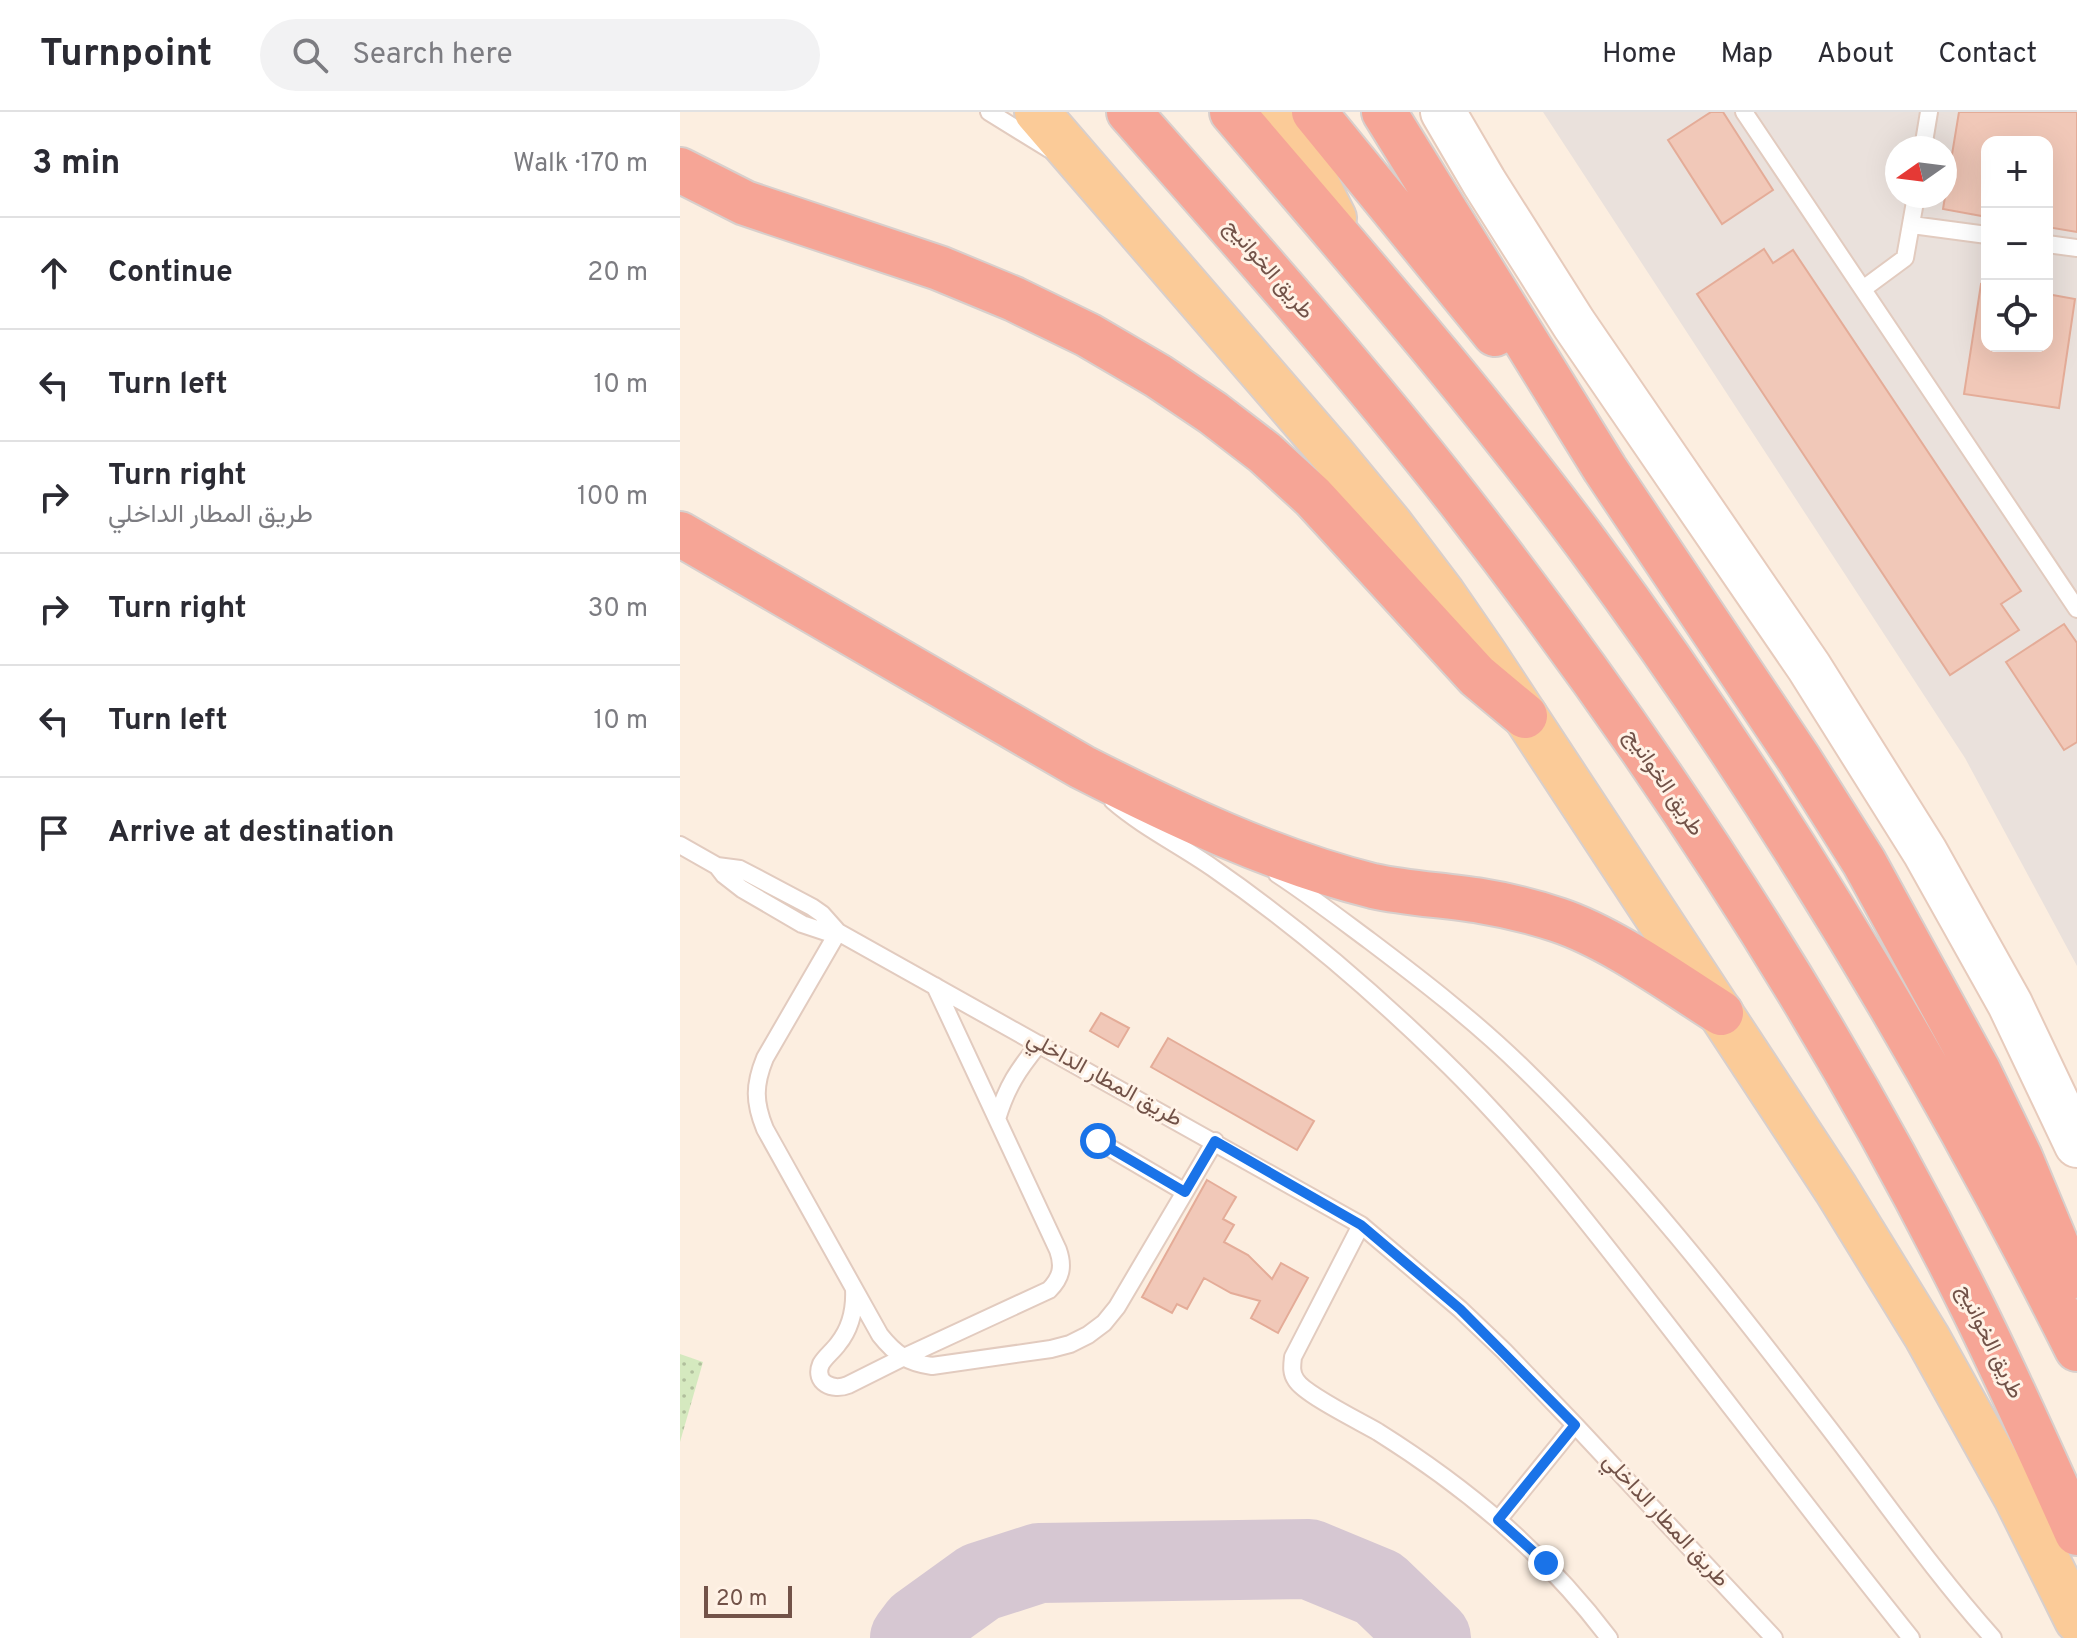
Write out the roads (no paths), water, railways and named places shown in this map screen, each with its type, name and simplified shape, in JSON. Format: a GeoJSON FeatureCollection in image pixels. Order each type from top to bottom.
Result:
{"type":"FeatureCollection","features":[{"type":"Feature","properties":{"kind":"highway","name":"طريق الخوانيج"},"geometry":{"type":"LineString","coordinates":[[1129,112],[1296,302],[1458,499],[1618,716],[1695,830],[1840,1062],[1907,1182],[2010,1384],[2077,1533]]}},
{"type":"Feature","properties":{"kind":"highway"},"geometry":{"type":"LineString","coordinates":[[1232,112],[1430,343],[1520,455],[1668,656],[1819,886],[1898,1017],[2024,1244],[2077,1349]]}},
{"type":"Feature","properties":{"kind":"highway"},"geometry":{"type":"LineString","coordinates":[[1314,112],[1605,469]]}},
{"type":"Feature","properties":{"kind":"highway"},"geometry":{"type":"LineString","coordinates":[[1384,112],[1605,469],[1864,862],[1978,1070],[2020,1157],[2077,1295]]}},
{"type":"Feature","properties":{"kind":"highway"},"geometry":{"type":"LineString","coordinates":[[680,170],[745,203],[939,268],[1014,299],[1088,335],[1180,391],[1265,453],[1313,497],[1477,676],[1525,716]]}},
{"type":"Feature","properties":{"kind":"highway"},"geometry":{"type":"LineString","coordinates":[[680,534],[1130,792],[1247,844],[1328,874],[1377,887],[1483,901],[1559,920],[1620,950],[1721,1013]]}},
{"type":"Feature","properties":{"kind":"main road"},"geometry":{"type":"LineString","coordinates":[[1037,112],[1390,524],[1443,594],[1836,1189],[1927,1337],[2016,1497],[2077,1620]]}},
{"type":"Feature","properties":{"kind":"main road"},"geometry":{"type":"LineString","coordinates":[[1271,112],[1311,172],[1346,246]]}},
{"type":"Feature","properties":{"kind":"main road"},"geometry":{"type":"LineString","coordinates":[[680,182],[745,203]]}},
{"type":"Feature","properties":{"kind":"street"},"geometry":{"type":"LineString","coordinates":[[1443,112],[1574,324],[1809,667],[1925,852],[2010,1004],[2077,1145]]}},
{"type":"Feature","properties":{"kind":"lane"},"geometry":{"type":"LineString","coordinates":[[989,112],[1096,179]]}},
{"type":"Feature","properties":{"kind":"lane"},"geometry":{"type":"LineString","coordinates":[[1744,112],[2077,609]]}},
{"type":"Feature","properties":{"kind":"lane"},"geometry":{"type":"LineString","coordinates":[[1925,136],[1929,112]]}},
{"type":"Feature","properties":{"kind":"lane"},"geometry":{"type":"LineString","coordinates":[[1863,289],[1905,258],[1914,208]]}},
{"type":"Feature","properties":{"kind":"lane"},"geometry":{"type":"LineString","coordinates":[[1912,225],[1981,234]]}},
{"type":"Feature","properties":{"kind":"lane"},"geometry":{"type":"LineString","coordinates":[[2053,245],[2077,248]]}},
{"type":"Feature","properties":{"kind":"lane"},"geometry":{"type":"LineString","coordinates":[[1082,767],[1100,789],[1129,815],[1211,867],[1364,986],[1497,1116],[1574,1204],[1911,1638]]}},
{"type":"Feature","properties":{"kind":"lane"},"geometry":{"type":"LineString","coordinates":[[1191,819],[1298,888],[1400,964],[1522,1067],[1580,1126],[1647,1201],[1802,1393],[1949,1586],[1993,1638]]}},
{"type":"Feature","properties":{"kind":"lane","name":"طريق المطار الداخلي"},"geometry":{"type":"LineString","coordinates":[[680,845],[717,866],[740,869],[800,900],[822,914],[838,932],[1361,1225],[1460,1309],[1575,1425],[1774,1638]]}},
{"type":"Feature","properties":{"kind":"lane"},"geometry":{"type":"LineString","coordinates":[[838,932],[765,1058],[758,1076],[758,1112],[880,1335],[902,1358],[932,1366],[1051,1349],[1088,1335],[1104,1323],[1117,1307],[1215,1141]]}},
{"type":"Feature","properties":{"kind":"lane"},"geometry":{"type":"LineString","coordinates":[[854,1288],[855,1306],[849,1325],[840,1342],[821,1364],[820,1373],[831,1388],[840,1389],[1049,1290],[1061,1274],[1062,1262],[1058,1250],[934,986]]}},
{"type":"Feature","properties":{"kind":"lane"},"geometry":{"type":"LineString","coordinates":[[997,1119],[1011,1082],[1039,1044]]}},
{"type":"Feature","properties":{"kind":"lane"},"geometry":{"type":"LineString","coordinates":[[1098,1141],[1185,1192]]}},
{"type":"Feature","properties":{"kind":"lane"},"geometry":{"type":"LineString","coordinates":[[1361,1225],[1293,1357],[1291,1368],[1294,1378],[1301,1387],[1453,1482],[1546,1563],[1609,1638]]}},
{"type":"Feature","properties":{"kind":"lane"},"geometry":{"type":"LineString","coordinates":[[1498,1520],[1575,1425]]}}]}
